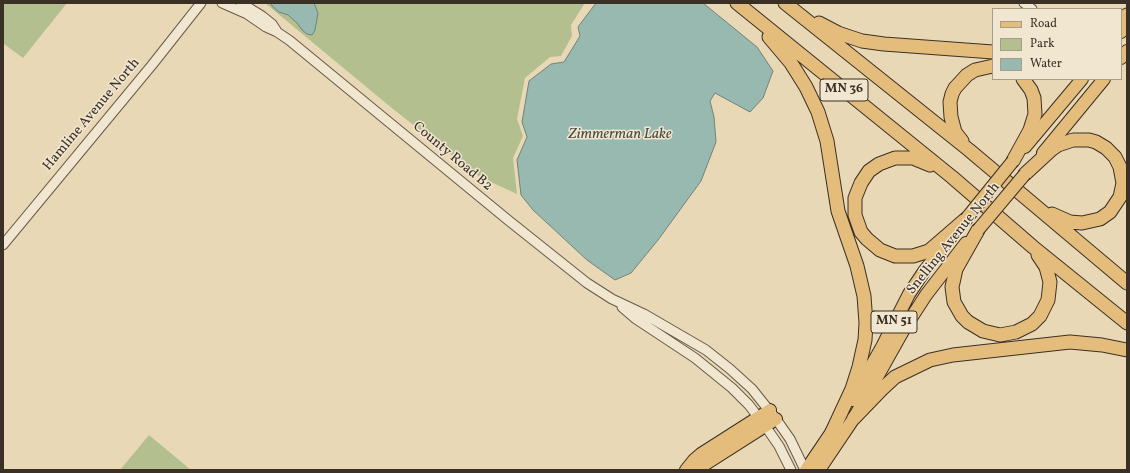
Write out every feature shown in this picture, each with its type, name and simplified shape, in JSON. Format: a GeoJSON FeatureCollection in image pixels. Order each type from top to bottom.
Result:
{"type":"FeatureCollection","features":[{"type":"Feature","properties":{"kind":"highway"},"geometry":{"type":"LineString","coordinates":[[732,3],[780,49],[799,76],[812,99],[827,141],[838,211],[861,281],[865,309],[865,340],[856,379],[832,432]]}},
{"type":"Feature","properties":{"kind":"highway","name":"MN 36"},"geometry":{"type":"LineString","coordinates":[[737,3],[952,177],[1127,323]]}},
{"type":"Feature","properties":{"kind":"highway","name":"MN 36"},"geometry":{"type":"LineString","coordinates":[[785,3],[1028,199],[1127,283]]}},
{"type":"Feature","properties":{"kind":"highway"},"geometry":{"type":"LineString","coordinates":[[789,3],[824,26],[851,38],[897,45],[992,52]]}},
{"type":"Feature","properties":{"kind":"highway"},"geometry":{"type":"LineString","coordinates":[[968,150],[952,125],[950,110],[951,98],[955,88],[967,75],[975,70],[992,66]]}},
{"type":"Feature","properties":{"kind":"highway"},"geometry":{"type":"LineString","coordinates":[[1013,161],[1030,130],[1035,114],[1034,98],[1031,90],[1024,80]]}},
{"type":"Feature","properties":{"kind":"highway"},"geometry":{"type":"LineString","coordinates":[[1025,174],[1058,145],[1081,139],[1096,142],[1111,152],[1118,162],[1123,178],[1122,190],[1114,207],[1105,216],[1089,223],[1076,223],[1064,220],[1028,199]]}},
{"type":"Feature","properties":{"kind":"highway"},"geometry":{"type":"LineString","coordinates":[[952,177],[913,158],[895,158],[879,164],[866,175],[857,190],[854,206],[857,224],[867,239],[880,250],[895,256],[908,256],[929,250],[966,219]]}},
{"type":"Feature","properties":{"kind":"highway"},"geometry":{"type":"LineString","coordinates":[[978,230],[956,269],[953,278],[952,295],[958,309],[965,319],[983,331],[1008,334],[1024,329],[1038,318],[1045,308],[1050,290],[1048,274],[1046,266],[1033,246]]}},
{"type":"Feature","properties":{"kind":"highway"},"geometry":{"type":"LineString","coordinates":[[854,418],[890,381],[930,360],[953,355],[1070,342],[1102,345],[1127,350]]}},
{"type":"Feature","properties":{"kind":"highway"},"geometry":{"type":"LineString","coordinates":[[913,368],[1062,350],[1127,354]]}},
{"type":"Feature","properties":{"kind":"main road","name":"Snelling Avenue North"},"geometry":{"type":"LineString","coordinates":[[805,470],[832,432],[917,282],[933,259],[1081,80]]}},
{"type":"Feature","properties":{"kind":"main road","name":"Snelling Avenue North"},"geometry":{"type":"LineString","coordinates":[[822,466],[854,418],[891,350],[926,295],[978,230],[1103,80]]}},
{"type":"Feature","properties":{"kind":"main road"},"geometry":{"type":"LineString","coordinates":[[696,470],[773,414]]}},
{"type":"Feature","properties":{"kind":"main road"},"geometry":{"type":"LineString","coordinates":[[686,470],[700,454],[762,421]]}},
{"type":"Feature","properties":{"kind":"street","name":"Hamline Avenue North"},"geometry":{"type":"LineString","coordinates":[[3,244],[147,71],[201,3]]}},
{"type":"Feature","properties":{"kind":"street","name":"County Road B2"},"geometry":{"type":"LineString","coordinates":[[222,3],[247,14],[266,27],[275,28]]}},
{"type":"Feature","properties":{"kind":"street","name":"County Road B2"},"geometry":{"type":"LineString","coordinates":[[241,3],[252,9],[552,257],[587,284],[612,299],[644,314],[706,350],[730,369],[752,389],[773,414],[790,439],[805,470]]}},
{"type":"Feature","properties":{"kind":"street"},"geometry":{"type":"LineString","coordinates":[[252,3],[263,11],[275,28]]}},
{"type":"Feature","properties":{"kind":"street","name":"County Road B2"},"geometry":{"type":"LineString","coordinates":[[612,299],[636,319],[689,353],[715,373],[744,400],[762,421],[791,470]]}},
{"type":"Feature","properties":{"kind":"green space"},"geometry":{"type":"Polygon","coordinates":[[[3,3],[67,3],[23,58],[4,44],[3,45],[3,3]]]}},
{"type":"Feature","properties":{"kind":"green space"},"geometry":{"type":"Polygon","coordinates":[[[265,3],[585,3],[571,25],[572,36],[561,56],[550,57],[525,78],[517,119],[523,136],[513,158],[517,194],[480,177],[393,109],[265,3]]]}},
{"type":"Feature","properties":{"kind":"green space"},"geometry":{"type":"Polygon","coordinates":[[[149,435],[191,470],[120,470],[149,435]]]}},
{"type":"Feature","properties":{"kind":"water"},"geometry":{"type":"Polygon","coordinates":[[[271,3],[314,3],[318,13],[315,30],[312,35],[307,34],[288,15],[279,12],[272,6],[271,3]]]}},
{"type":"Feature","properties":{"kind":"water","name":"Zimmerman Lake"},"geometry":{"type":"Polygon","coordinates":[[[596,3],[703,3],[757,47],[773,71],[763,98],[750,112],[715,93],[710,101],[714,117],[716,142],[701,181],[658,240],[631,273],[615,280],[587,260],[533,210],[521,195],[517,160],[527,137],[522,122],[529,81],[551,64],[564,62],[580,36],[578,27],[596,3]]]}}]}
